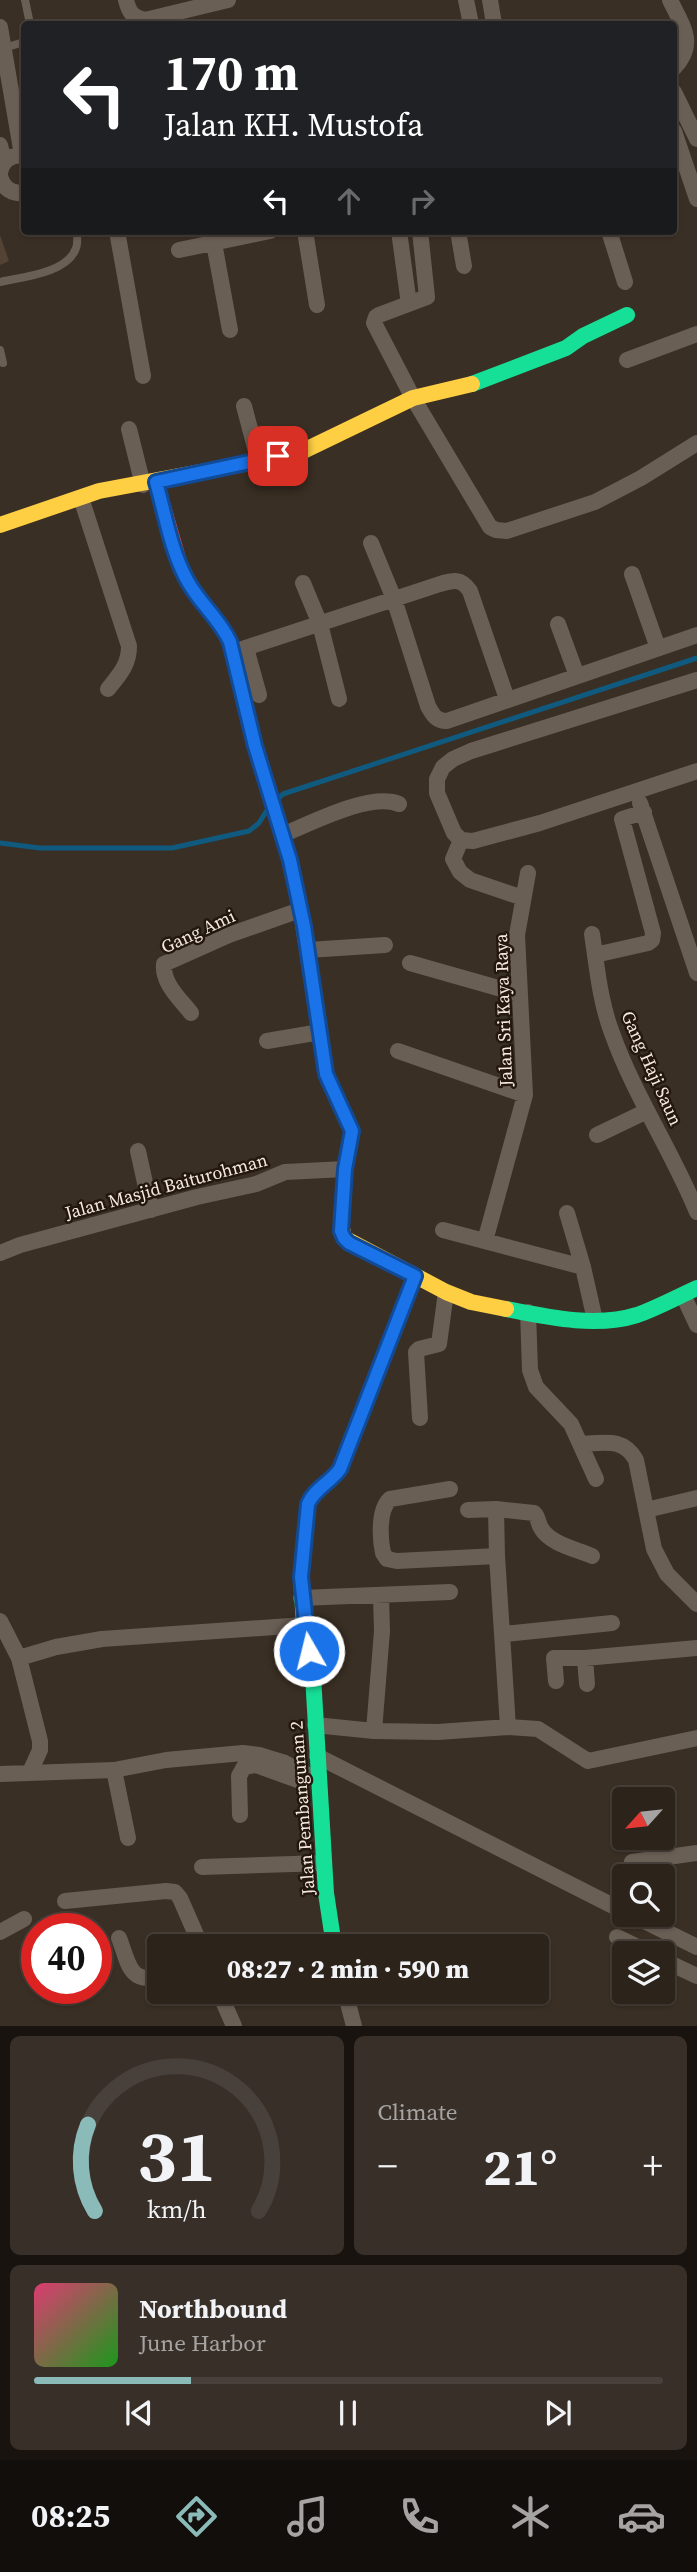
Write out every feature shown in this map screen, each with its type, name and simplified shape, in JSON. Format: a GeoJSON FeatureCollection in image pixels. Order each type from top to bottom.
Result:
{"type":"FeatureCollection","features":[{"type":"Feature","properties":{"kind":"street"},"geometry":{"type":"LineString","coordinates":[[126,0],[128,11],[136,18],[145,20],[227,0]]}},
{"type":"Feature","properties":{"kind":"street"},"geometry":{"type":"LineString","coordinates":[[466,0],[470,21]]}},
{"type":"Feature","properties":{"kind":"street"},"geometry":{"type":"LineString","coordinates":[[490,0],[494,21]]}},
{"type":"Feature","properties":{"kind":"street"},"geometry":{"type":"LineString","coordinates":[[670,0],[688,39],[688,51],[677,64]]}},
{"type":"Feature","properties":{"kind":"street"},"geometry":{"type":"LineString","coordinates":[[0,27],[19,102],[21,128]]}},
{"type":"Feature","properties":{"kind":"street"},"geometry":{"type":"LineString","coordinates":[[677,98],[697,139]]}},
{"type":"Feature","properties":{"kind":"street"},"geometry":{"type":"LineString","coordinates":[[677,140],[697,199]]}},
{"type":"Feature","properties":{"kind":"street"},"geometry":{"type":"LineString","coordinates":[[0,145],[4,187],[21,193]]}},
{"type":"Feature","properties":{"kind":"street"},"geometry":{"type":"LineString","coordinates":[[1,170],[16,155],[21,155]]}},
{"type":"Feature","properties":{"kind":"street"},"geometry":{"type":"LineString","coordinates":[[118,235],[143,376]]}},
{"type":"Feature","properties":{"kind":"street"},"geometry":{"type":"LineString","coordinates":[[179,250],[251,235]]}},
{"type":"Feature","properties":{"kind":"street"},"geometry":{"type":"LineString","coordinates":[[306,235],[317,305]]}},
{"type":"Feature","properties":{"kind":"street"},"geometry":{"type":"LineString","coordinates":[[400,235],[408,297]]}},
{"type":"Feature","properties":{"kind":"street"},"geometry":{"type":"LineString","coordinates":[[420,235],[427,297],[379,315],[374,320],[413,398],[490,527],[501,532],[595,502],[641,478],[697,443]]}},
{"type":"Feature","properties":{"kind":"street"},"geometry":{"type":"LineString","coordinates":[[459,235],[464,266]]}},
{"type":"Feature","properties":{"kind":"street"},"geometry":{"type":"LineString","coordinates":[[610,235],[625,282]]}},
{"type":"Feature","properties":{"kind":"street"},"geometry":{"type":"LineString","coordinates":[[214,243],[230,330]]}},
{"type":"Feature","properties":{"kind":"street"},"geometry":{"type":"LineString","coordinates":[[0,525],[108,490],[258,459],[297,454],[413,398],[473,384],[566,348],[583,336],[627,315]]}},
{"type":"Feature","properties":{"kind":"street"},"geometry":{"type":"LineString","coordinates":[[627,360],[697,334]]}},
{"type":"Feature","properties":{"kind":"street"},"geometry":{"type":"LineString","coordinates":[[244,406],[258,459]]}},
{"type":"Feature","properties":{"kind":"street"},"geometry":{"type":"LineString","coordinates":[[129,429],[183,572],[192,589],[240,650],[259,695]]}},
{"type":"Feature","properties":{"kind":"street"},"geometry":{"type":"LineString","coordinates":[[80,498],[129,646],[129,659],[125,669],[108,689]]}},
{"type":"Feature","properties":{"kind":"street"},"geometry":{"type":"LineString","coordinates":[[371,542],[394,599],[428,706],[436,718],[447,721],[697,635]]}},
{"type":"Feature","properties":{"kind":"street"},"geometry":{"type":"LineString","coordinates":[[632,574],[658,648]]}},
{"type":"Feature","properties":{"kind":"street"},"geometry":{"type":"LineString","coordinates":[[240,650],[459,580],[465,583],[470,591],[507,699]]}},
{"type":"Feature","properties":{"kind":"street"},"geometry":{"type":"LineString","coordinates":[[303,583],[320,624],[339,699]]}},
{"type":"Feature","properties":{"kind":"street"},"geometry":{"type":"LineString","coordinates":[[558,624],[577,676]]}},
{"type":"Feature","properties":{"kind":"street"},"geometry":{"type":"LineString","coordinates":[[240,650],[242,696],[282,835],[300,910],[326,1074],[352,1131],[345,1169],[341,1224],[344,1238],[471,1303],[553,1318],[595,1320],[636,1315],[690,1292],[697,1325]]}},
{"type":"Feature","properties":{"kind":"street"},"geometry":{"type":"LineString","coordinates":[[697,680],[471,751],[443,767],[437,779],[437,793],[453,833],[461,839],[473,841],[540,823],[697,771]]}},
{"type":"Feature","properties":{"kind":"street"},"geometry":{"type":"LineString","coordinates":[[637,791],[697,973]]}},
{"type":"Feature","properties":{"kind":"street"},"geometry":{"type":"LineString","coordinates":[[282,835],[370,801],[387,799],[399,804]]}},
{"type":"Feature","properties":{"kind":"street"},"geometry":{"type":"LineString","coordinates":[[595,955],[652,940],[653,933],[622,819],[644,812]]}},
{"type":"Feature","properties":{"kind":"street"},"geometry":{"type":"LineString","coordinates":[[461,839],[453,859],[460,872],[470,880],[523,898]]}},
{"type":"Feature","properties":{"kind":"street","name":"Jalan Sri Kaya Raya"},"geometry":{"type":"LineString","coordinates":[[485,1241],[525,1095],[517,935],[528,873]]}},
{"type":"Feature","properties":{"kind":"street","name":"Gang Ami"},"geometry":{"type":"LineString","coordinates":[[191,1013],[172,990],[166,978],[164,964],[229,934],[300,910]]}},
{"type":"Feature","properties":{"kind":"street","name":"Gang Haji Saun"},"geometry":{"type":"LineString","coordinates":[[592,934],[611,1032],[647,1111],[680,1171],[697,1212]]}},
{"type":"Feature","properties":{"kind":"street"},"geometry":{"type":"LineString","coordinates":[[308,950],[385,945]]}},
{"type":"Feature","properties":{"kind":"street"},"geometry":{"type":"LineString","coordinates":[[410,962],[519,994]]}},
{"type":"Feature","properties":{"kind":"street"},"geometry":{"type":"LineString","coordinates":[[267,1041],[320,1032]]}},
{"type":"Feature","properties":{"kind":"street"},"geometry":{"type":"LineString","coordinates":[[398,1051],[525,1095]]}},
{"type":"Feature","properties":{"kind":"street"},"geometry":{"type":"LineString","coordinates":[[597,1135],[647,1111]]}},
{"type":"Feature","properties":{"kind":"street"},"geometry":{"type":"LineString","coordinates":[[138,1151],[151,1210]]}},
{"type":"Feature","properties":{"kind":"street","name":"Jalan Masjid Baiturohman"},"geometry":{"type":"LineString","coordinates":[[0,1253],[20,1245],[256,1184],[285,1172],[345,1169]]}},
{"type":"Feature","properties":{"kind":"street"},"geometry":{"type":"LineString","coordinates":[[567,1213],[595,1320]]}},
{"type":"Feature","properties":{"kind":"street"},"geometry":{"type":"LineString","coordinates":[[443,1230],[583,1267]]}},
{"type":"Feature","properties":{"kind":"street","name":"Jalan Pembangunan 2"},"geometry":{"type":"LineString","coordinates":[[333,1934],[324,1863],[313,1676],[301,1598],[308,1504],[313,1494],[331,1481],[340,1469],[415,1276]]}},
{"type":"Feature","properties":{"kind":"street"},"geometry":{"type":"LineString","coordinates":[[420,1418],[416,1352],[439,1344],[446,1292]]}},
{"type":"Feature","properties":{"kind":"street"},"geometry":{"type":"LineString","coordinates":[[528,1312],[530,1370],[536,1387],[544,1398],[565,1415],[596,1479]]}},
{"type":"Feature","properties":{"kind":"street"},"geometry":{"type":"LineString","coordinates":[[581,1444],[614,1443],[629,1448],[636,1460],[654,1549],[667,1574],[697,1604]]}},
{"type":"Feature","properties":{"kind":"street"},"geometry":{"type":"LineString","coordinates":[[450,1489],[397,1496],[384,1504],[382,1545],[387,1559],[397,1561],[497,1556]]}},
{"type":"Feature","properties":{"kind":"street"},"geometry":{"type":"LineString","coordinates":[[646,1510],[697,1498]]}},
{"type":"Feature","properties":{"kind":"street"},"geometry":{"type":"LineString","coordinates":[[496,1509],[508,1727]]}},
{"type":"Feature","properties":{"kind":"street"},"geometry":{"type":"LineString","coordinates":[[468,1510],[496,1509],[534,1513],[546,1535],[556,1542],[592,1556]]}},
{"type":"Feature","properties":{"kind":"street"},"geometry":{"type":"LineString","coordinates":[[301,1598],[450,1592]]}},
{"type":"Feature","properties":{"kind":"street"},"geometry":{"type":"LineString","coordinates":[[374,1731],[382,1631],[381,1595]]}},
{"type":"Feature","properties":{"kind":"street"},"geometry":{"type":"LineString","coordinates":[[0,1621],[19,1658],[40,1741],[40,1750],[31,1770]]}},
{"type":"Feature","properties":{"kind":"street"},"geometry":{"type":"LineString","coordinates":[[504,1634],[612,1623]]}},
{"type":"Feature","properties":{"kind":"street"},"geometry":{"type":"LineString","coordinates":[[19,1658],[56,1647],[102,1639],[304,1625]]}},
{"type":"Feature","properties":{"kind":"street"},"geometry":{"type":"LineString","coordinates":[[556,1681],[554,1658],[585,1658],[697,1648]]}},
{"type":"Feature","properties":{"kind":"street"},"geometry":{"type":"LineString","coordinates":[[585,1658],[587,1684]]}},
{"type":"Feature","properties":{"kind":"street"},"geometry":{"type":"LineString","coordinates":[[315,1725],[374,1731],[438,1732],[508,1727],[538,1729],[588,1761],[697,1738]]}},
{"type":"Feature","properties":{"kind":"street"},"geometry":{"type":"LineString","coordinates":[[0,1774],[31,1770],[114,1770],[157,1761],[259,1755],[318,1771],[612,1906]]}},
{"type":"Feature","properties":{"kind":"street"},"geometry":{"type":"LineString","coordinates":[[240,1815],[239,1776],[244,1767],[256,1765],[318,1771]]}},
{"type":"Feature","properties":{"kind":"street"},"geometry":{"type":"LineString","coordinates":[[114,1770],[128,1838]]}},
{"type":"Feature","properties":{"kind":"street"},"geometry":{"type":"LineString","coordinates":[[632,1863],[697,1853]]}},
{"type":"Feature","properties":{"kind":"street"},"geometry":{"type":"LineString","coordinates":[[202,1867],[324,1863]]}},
{"type":"Feature","properties":{"kind":"street"},"geometry":{"type":"LineString","coordinates":[[65,1901],[175,1892],[196,1934]]}},
{"type":"Feature","properties":{"kind":"street"},"geometry":{"type":"LineString","coordinates":[[0,1932],[21,1921]]}},
{"type":"Feature","properties":{"kind":"street"},"geometry":{"type":"LineString","coordinates":[[656,1927],[697,1947]]}},
{"type":"Feature","properties":{"kind":"street"},"geometry":{"type":"LineString","coordinates":[[617,1937],[625,1941]]}},
{"type":"Feature","properties":{"kind":"street"},"geometry":{"type":"LineString","coordinates":[[119,1938],[133,1972],[138,1978],[147,1980]]}},
{"type":"Feature","properties":{"kind":"street"},"geometry":{"type":"LineString","coordinates":[[675,1966],[697,1976]]}},
{"type":"Feature","properties":{"kind":"street"},"geometry":{"type":"LineString","coordinates":[[224,2004],[233,2026]]}},
{"type":"Feature","properties":{"kind":"street"},"geometry":{"type":"LineString","coordinates":[[348,2004],[354,2026]]}},
{"type":"Feature","properties":{"kind":"lane"},"geometry":{"type":"LineString","coordinates":[[25,0],[29,21]]}},
{"type":"Feature","properties":{"kind":"lane"},"geometry":{"type":"LineString","coordinates":[[4,48],[21,44]]}},
{"type":"Feature","properties":{"kind":"lane"},"geometry":{"type":"LineString","coordinates":[[0,282],[46,272],[68,261],[76,248],[77,235]]}},
{"type":"Feature","properties":{"kind":"lane"},"geometry":{"type":"LineString","coordinates":[[0,349],[3,363]]}},
{"type":"Feature","properties":{"kind":"building"},"geometry":{"type":"Polygon","coordinates":[[[0,235],[9,261],[0,265],[0,235]]]}},
{"type":"Feature","properties":{"kind":"waterway"},"geometry":{"type":"LineString","coordinates":[[279,798],[283,794],[697,658]]}},
{"type":"Feature","properties":{"kind":"waterway"},"geometry":{"type":"LineString","coordinates":[[0,843],[40,848],[172,848],[249,831],[259,823],[267,810]]}},
{"type":"Feature","properties":{"kind":"traffic: fast"},"geometry":{"type":"LineString","coordinates":[[472,384],[566,348],[583,336],[627,315]]}},
{"type":"Feature","properties":{"kind":"traffic: fast"},"geometry":{"type":"LineString","coordinates":[[332,1934],[326,1893],[313,1676],[304,1625],[301,1577],[308,1504],[340,1469],[415,1277]]}},
{"type":"Feature","properties":{"kind":"traffic: fast"},"geometry":{"type":"LineString","coordinates":[[506,1309],[572,1320],[605,1321],[637,1315],[697,1288]]}},
{"type":"Feature","properties":{"kind":"traffic: slow"},"geometry":{"type":"LineString","coordinates":[[0,525],[99,491],[297,454],[413,398],[472,384]]}},
{"type":"Feature","properties":{"kind":"traffic: slow"},"geometry":{"type":"LineString","coordinates":[[302,916],[326,1074],[352,1131],[345,1169],[341,1224],[344,1238],[446,1292],[471,1302],[506,1309]]}},
{"type":"Feature","properties":{"kind":"traffic: jam"},"geometry":{"type":"LineString","coordinates":[[156,482],[181,569],[230,642],[255,746],[290,860],[302,916]]}},
{"type":"Feature","properties":{"kind":"route"},"geometry":{"type":"LineString","coordinates":[[278,456],[156,482],[188,583],[223,628],[230,642],[255,746],[290,860],[304,926],[326,1074],[352,1131],[345,1169],[341,1231],[349,1243],[415,1276],[353,1441],[340,1469],[331,1481],[313,1494],[305,1513],[301,1598],[309,1651]]}}]}
